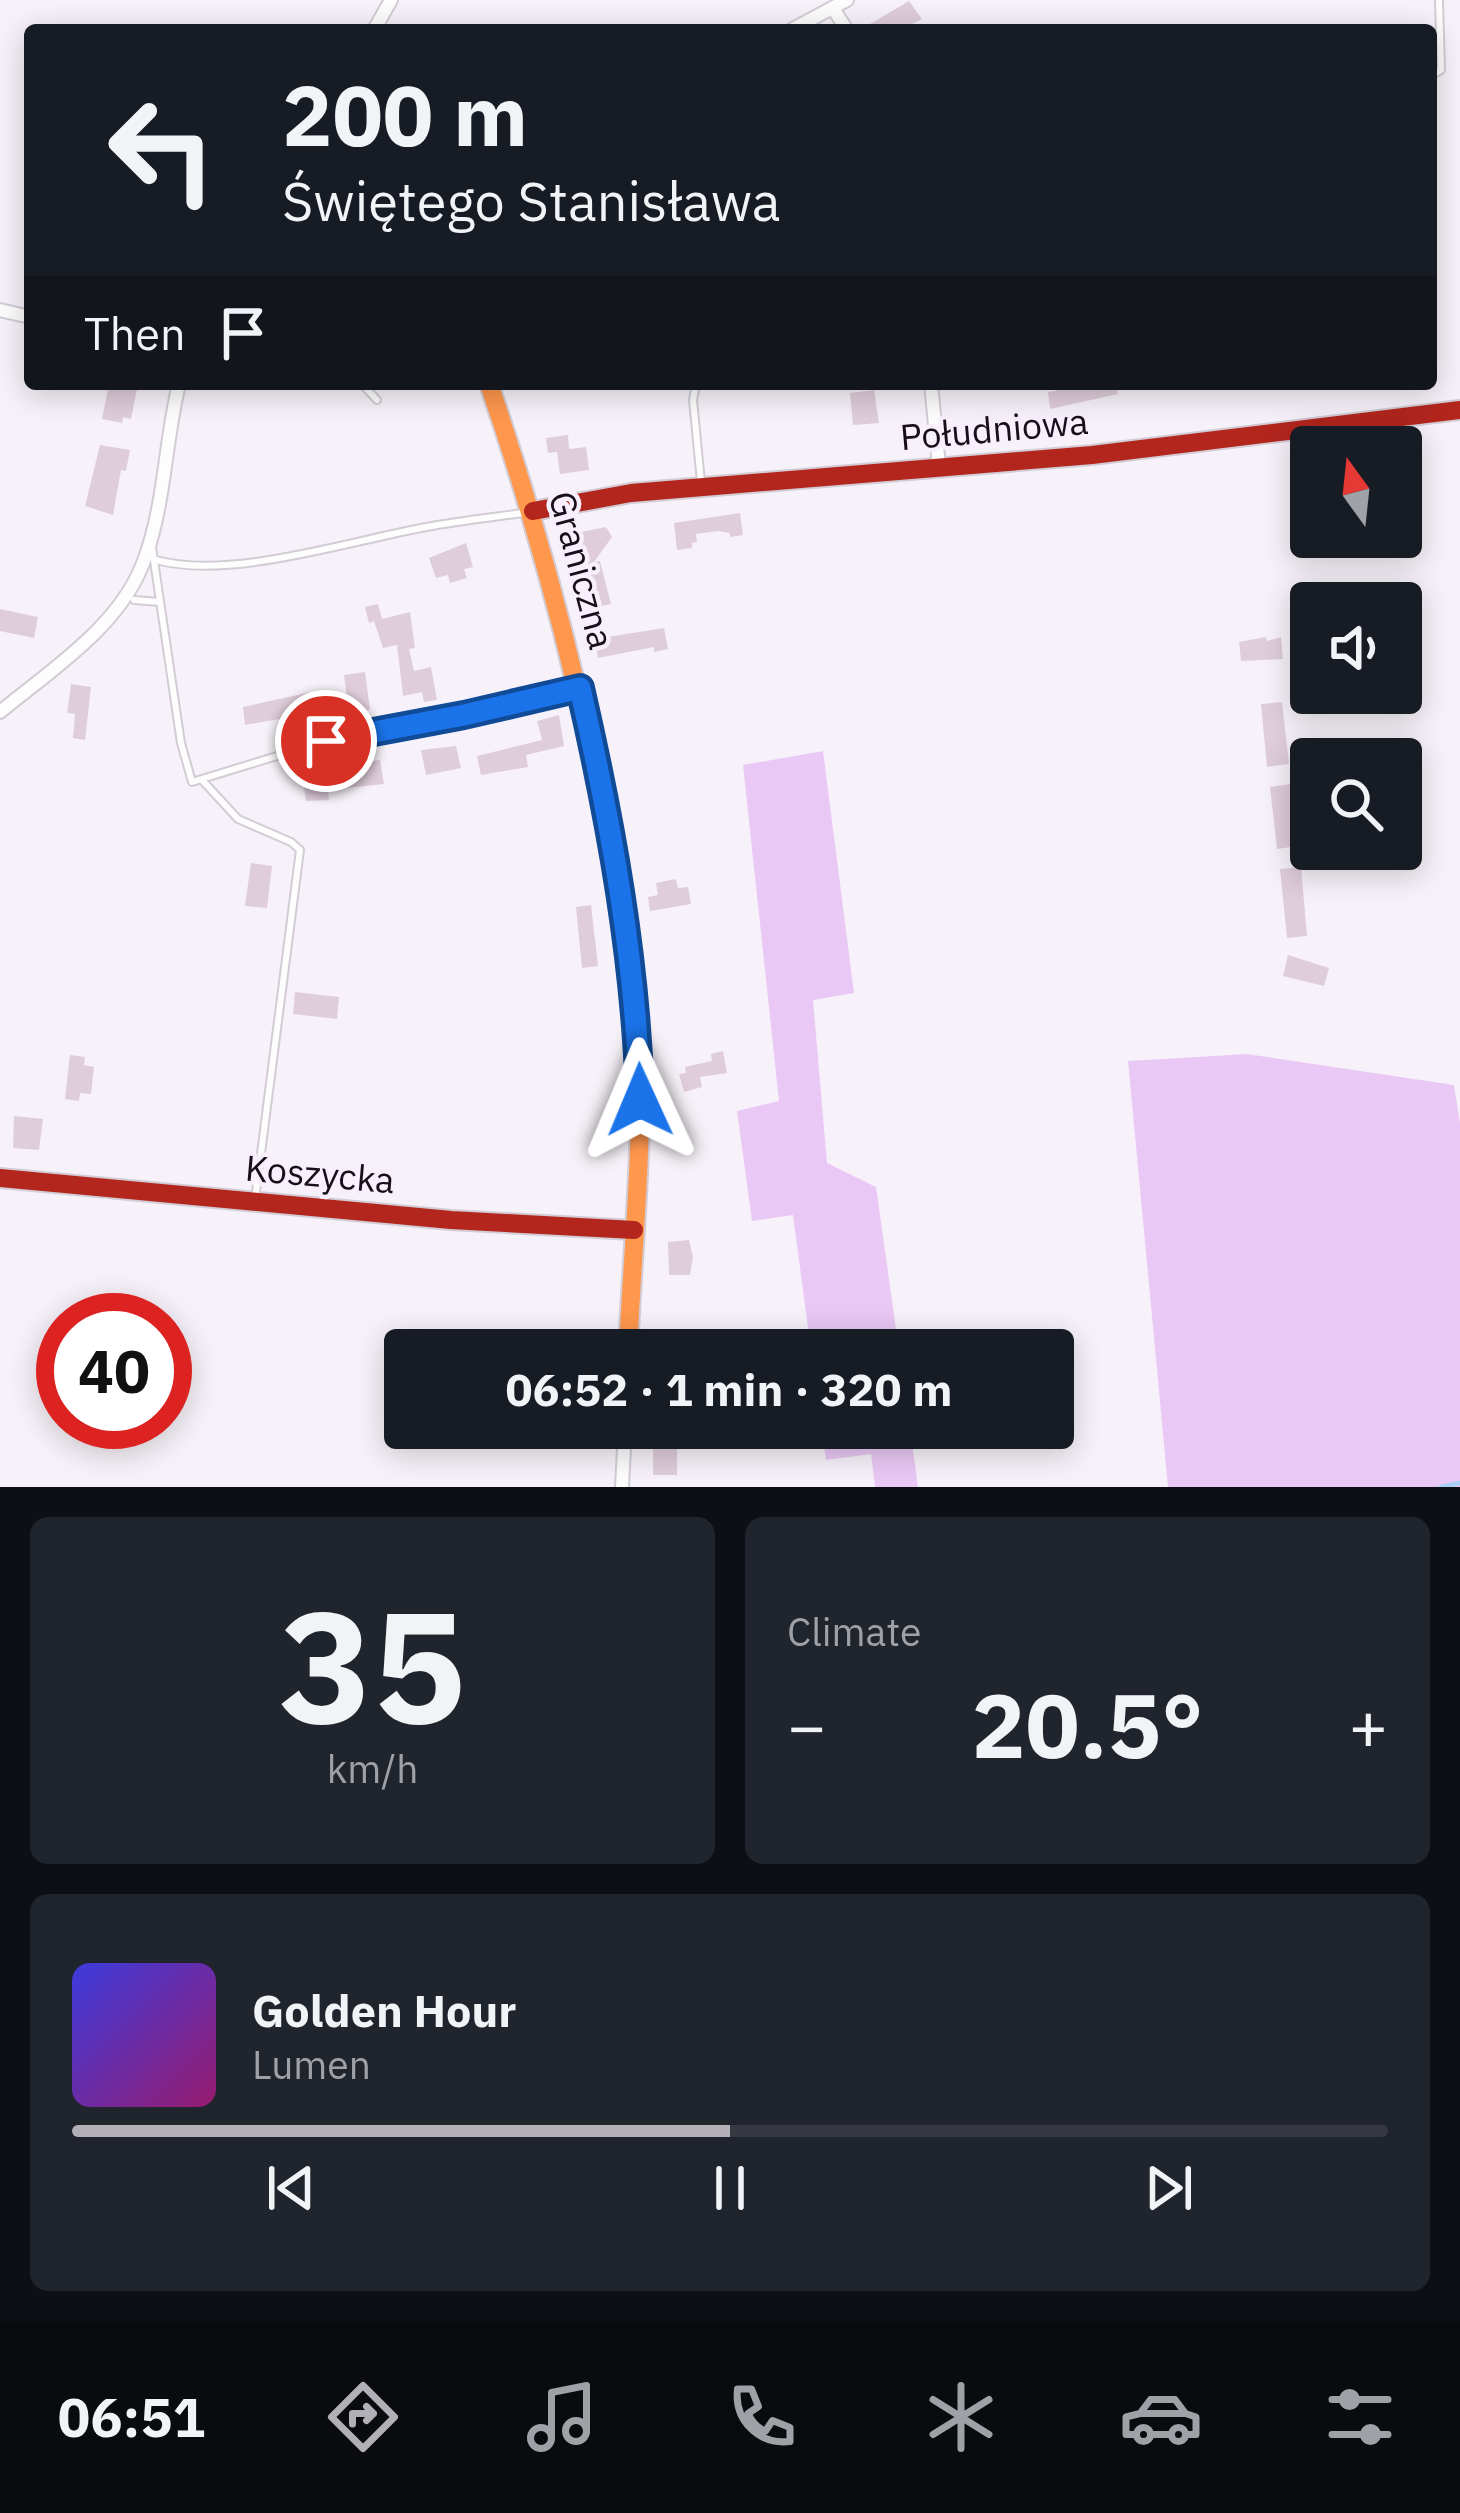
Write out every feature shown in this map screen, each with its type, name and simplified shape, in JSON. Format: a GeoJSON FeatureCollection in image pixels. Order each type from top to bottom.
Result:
{"type":"FeatureCollection","features":[{"type":"Feature","properties":{"kind":"street"},"geometry":{"type":"LineString","coordinates":[[804,24],[847,0]]}},
{"type":"Feature","properties":{"kind":"street"},"geometry":{"type":"LineString","coordinates":[[834,10],[844,24]]}},
{"type":"Feature","properties":{"kind":"street"},"geometry":{"type":"LineString","coordinates":[[0,712],[102,624],[139,574],[150,540],[178,390]]}},
{"type":"Feature","properties":{"kind":"street","name":"Graniczna"},"geometry":{"type":"LineString","coordinates":[[491,390],[533,512],[598,764],[638,1018],[640,1100],[629,1329]]}},
{"type":"Feature","properties":{"kind":"street"},"geometry":{"type":"LineString","coordinates":[[932,390],[939,466]]}},
{"type":"Feature","properties":{"kind":"street","name":"Południowa"},"geometry":{"type":"LineString","coordinates":[[533,512],[631,493],[1274,435],[1460,410]]}},
{"type":"Feature","properties":{"kind":"street","name":"Koszycka"},"geometry":{"type":"LineString","coordinates":[[0,1178],[516,1226],[634,1231]]}},
{"type":"Feature","properties":{"kind":"street"},"geometry":{"type":"LineString","coordinates":[[622,1487],[624,1449]]}},
{"type":"Feature","properties":{"kind":"lane"},"geometry":{"type":"LineString","coordinates":[[1437,72],[1441,70],[1439,0]]}},
{"type":"Feature","properties":{"kind":"lane"},"geometry":{"type":"LineString","coordinates":[[368,390],[377,400]]}},
{"type":"Feature","properties":{"kind":"lane"},"geometry":{"type":"LineString","coordinates":[[695,390],[701,488]]}},
{"type":"Feature","properties":{"kind":"lane"},"geometry":{"type":"LineString","coordinates":[[156,560],[177,566],[254,562],[427,526],[533,512]]}},
{"type":"Feature","properties":{"kind":"lane"},"geometry":{"type":"LineString","coordinates":[[150,540],[181,743],[192,782],[326,741],[580,688]]}},
{"type":"Feature","properties":{"kind":"lane"},"geometry":{"type":"LineString","coordinates":[[134,600],[160,602]]}},
{"type":"Feature","properties":{"kind":"lane"},"geometry":{"type":"LineString","coordinates":[[202,780],[238,819],[300,850],[255,1202]]}},
{"type":"Feature","properties":{"kind":"shaded area"},"geometry":{"type":"Polygon","coordinates":[[[823,751],[854,993],[813,1000],[827,1163],[876,1187],[896,1329],[808,1329],[793,1215],[752,1221],[737,1111],[779,1101],[743,765],[823,751]]]}},
{"type":"Feature","properties":{"kind":"shaded area"},"geometry":{"type":"Polygon","coordinates":[[[1247,1054],[1454,1085],[1460,1123],[1460,1487],[1168,1487],[1128,1061],[1247,1054]]]}},
{"type":"Feature","properties":{"kind":"shaded area"},"geometry":{"type":"Polygon","coordinates":[[[824,1449],[913,1449],[918,1487],[875,1487],[871,1454],[826,1460],[824,1449]]]}},
{"type":"Feature","properties":{"kind":"building"},"geometry":{"type":"Polygon","coordinates":[[[909,1],[922,19],[912,24],[870,24],[909,1]]]}},
{"type":"Feature","properties":{"kind":"building"},"geometry":{"type":"Polygon","coordinates":[[[108,390],[137,390],[131,419],[123,417],[122,423],[102,419],[108,390]]]}},
{"type":"Feature","properties":{"kind":"building"},"geometry":{"type":"Polygon","coordinates":[[[874,390],[879,423],[853,425],[850,393],[874,390]]]}},
{"type":"Feature","properties":{"kind":"building"},"geometry":{"type":"Polygon","coordinates":[[[1117,390],[1118,394],[1050,409],[1048,392],[1117,390]]]}},
{"type":"Feature","properties":{"kind":"building"},"geometry":{"type":"Polygon","coordinates":[[[568,435],[569,449],[586,447],[589,470],[560,474],[557,452],[548,453],[546,438],[568,435]]]}},
{"type":"Feature","properties":{"kind":"building"},"geometry":{"type":"Polygon","coordinates":[[[100,445],[130,450],[126,471],[121,470],[113,515],[85,506],[100,445]]]}},
{"type":"Feature","properties":{"kind":"building"},"geometry":{"type":"Polygon","coordinates":[[[740,513],[743,535],[696,534],[692,548],[677,550],[674,523],[740,513]]]}},
{"type":"Feature","properties":{"kind":"building"},"geometry":{"type":"Polygon","coordinates":[[[606,527],[612,537],[594,562],[600,561],[611,604],[592,608],[576,533],[606,527]]]}},
{"type":"Feature","properties":{"kind":"building"},"geometry":{"type":"Polygon","coordinates":[[[466,543],[473,567],[464,569],[467,578],[450,583],[448,575],[436,578],[429,558],[466,543]]]}},
{"type":"Feature","properties":{"kind":"building"},"geometry":{"type":"Polygon","coordinates":[[[378,604],[382,619],[410,612],[414,671],[431,667],[437,700],[424,702],[422,692],[403,696],[397,645],[383,648],[374,621],[369,623],[365,607],[378,604]]]}},
{"type":"Feature","properties":{"kind":"building"},"geometry":{"type":"Polygon","coordinates":[[[0,609],[38,617],[34,638],[0,631],[0,609]]]}},
{"type":"Feature","properties":{"kind":"building"},"geometry":{"type":"Polygon","coordinates":[[[664,628],[668,649],[654,652],[654,647],[598,658],[595,639],[664,628]]]}},
{"type":"Feature","properties":{"kind":"building"},"geometry":{"type":"Polygon","coordinates":[[[1266,637],[1267,641],[1281,637],[1283,659],[1241,661],[1239,642],[1266,637]]]}},
{"type":"Feature","properties":{"kind":"building"},"geometry":{"type":"Polygon","coordinates":[[[365,672],[370,709],[358,715],[349,712],[344,675],[365,672]]]}},
{"type":"Feature","properties":{"kind":"building"},"geometry":{"type":"Polygon","coordinates":[[[71,684],[91,687],[85,740],[73,738],[75,714],[67,713],[71,684]]]}},
{"type":"Feature","properties":{"kind":"building"},"geometry":{"type":"Polygon","coordinates":[[[311,692],[316,719],[291,717],[245,725],[243,707],[311,692]]]}},
{"type":"Feature","properties":{"kind":"building"},"geometry":{"type":"Polygon","coordinates":[[[1282,702],[1289,764],[1267,767],[1261,704],[1282,702]]]}},
{"type":"Feature","properties":{"kind":"building"},"geometry":{"type":"Polygon","coordinates":[[[559,715],[564,746],[526,755],[528,767],[481,775],[477,756],[542,740],[537,721],[559,715]]]}},
{"type":"Feature","properties":{"kind":"building"},"geometry":{"type":"Polygon","coordinates":[[[456,746],[461,768],[426,775],[421,750],[456,746]]]}},
{"type":"Feature","properties":{"kind":"building"},"geometry":{"type":"Polygon","coordinates":[[[380,760],[384,784],[328,790],[329,800],[306,801],[303,780],[343,774],[342,766],[380,760]]]}},
{"type":"Feature","properties":{"kind":"building"},"geometry":{"type":"Polygon","coordinates":[[[1290,784],[1290,847],[1277,849],[1270,787],[1290,784]]]}},
{"type":"Feature","properties":{"kind":"building"},"geometry":{"type":"Polygon","coordinates":[[[251,863],[272,866],[267,908],[245,906],[251,863]]]}},
{"type":"Feature","properties":{"kind":"building"},"geometry":{"type":"Polygon","coordinates":[[[1280,869],[1301,870],[1307,936],[1287,938],[1280,869]]]}},
{"type":"Feature","properties":{"kind":"building"},"geometry":{"type":"Polygon","coordinates":[[[676,879],[678,888],[688,887],[691,904],[650,911],[648,897],[658,895],[656,883],[676,879]]]}},
{"type":"Feature","properties":{"kind":"building"},"geometry":{"type":"Polygon","coordinates":[[[591,905],[598,966],[582,968],[576,907],[591,905]]]}},
{"type":"Feature","properties":{"kind":"building"},"geometry":{"type":"Polygon","coordinates":[[[1288,955],[1329,968],[1324,986],[1283,976],[1288,955]]]}},
{"type":"Feature","properties":{"kind":"building"},"geometry":{"type":"Polygon","coordinates":[[[295,992],[339,997],[337,1019],[293,1014],[295,992]]]}},
{"type":"Feature","properties":{"kind":"building"},"geometry":{"type":"Polygon","coordinates":[[[723,1051],[727,1073],[700,1077],[702,1087],[684,1092],[679,1074],[686,1073],[685,1067],[712,1061],[711,1054],[723,1051]]]}},
{"type":"Feature","properties":{"kind":"building"},"geometry":{"type":"Polygon","coordinates":[[[70,1055],[85,1057],[84,1065],[94,1067],[91,1094],[80,1093],[79,1101],[65,1099],[70,1055]]]}},
{"type":"Feature","properties":{"kind":"building"},"geometry":{"type":"Polygon","coordinates":[[[14,1116],[43,1119],[39,1150],[13,1148],[14,1116]]]}},
{"type":"Feature","properties":{"kind":"building"},"geometry":{"type":"Polygon","coordinates":[[[689,1240],[690,1275],[669,1275],[668,1242],[689,1240]]]}},
{"type":"Feature","properties":{"kind":"building"},"geometry":{"type":"Polygon","coordinates":[[[653,1449],[677,1449],[677,1475],[653,1475],[653,1449]]]}},
{"type":"Feature","properties":{"kind":"waterway"},"geometry":{"type":"LineString","coordinates":[[1441,1487],[1460,1483]]}},
{"type":"Feature","properties":{"kind":"traffic: slow"},"geometry":{"type":"LineString","coordinates":[[491,390],[568,651],[633,970],[640,1104],[629,1329]]}},
{"type":"Feature","properties":{"kind":"traffic: jam"},"geometry":{"type":"LineString","coordinates":[[533,511],[631,493],[1092,455],[1460,410]]}},
{"type":"Feature","properties":{"kind":"traffic: jam"},"geometry":{"type":"LineString","coordinates":[[0,1178],[451,1220],[634,1230]]}},
{"type":"Feature","properties":{"kind":"route"},"geometry":{"type":"LineString","coordinates":[[326,741],[580,688],[621,898],[638,1018],[640,1100]]}}]}
